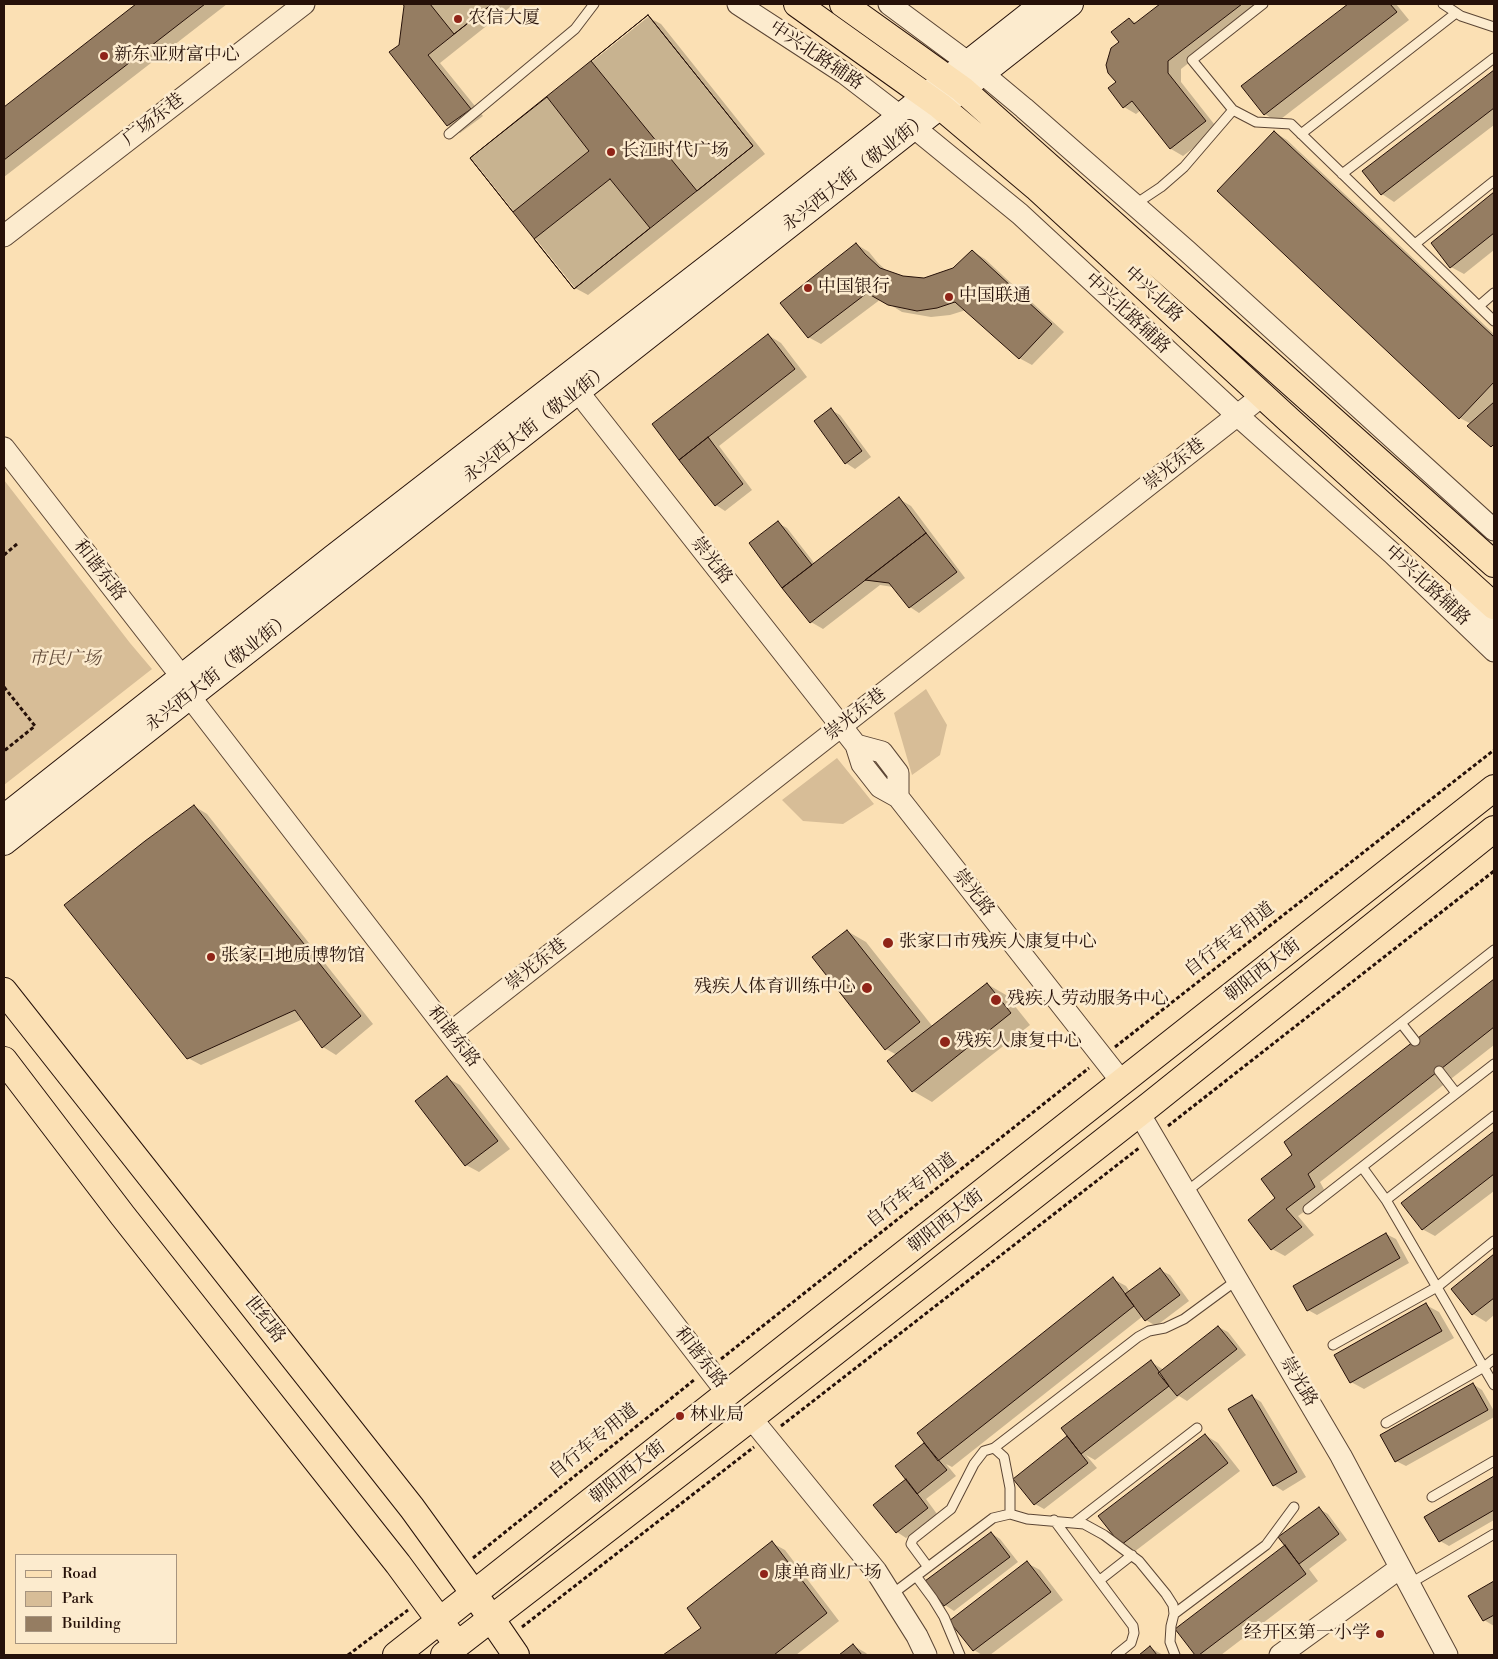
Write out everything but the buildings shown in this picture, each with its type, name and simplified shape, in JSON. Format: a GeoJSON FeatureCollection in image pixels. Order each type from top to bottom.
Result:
{"type":"FeatureCollection","features":[{"type":"Feature","properties":{"kind":"main road","name":"中兴北路"},"geometry":{"type":"LineString","coordinates":[[797,4],[933,101],[1036,187],[1262,396],[1494,606]]}},
{"type":"Feature","properties":{"kind":"main road","name":"中兴北路"},"geometry":{"type":"LineString","coordinates":[[843,4],[954,84],[1494,564]]}},
{"type":"Feature","properties":{"kind":"main road","name":"永兴西大街（敬业街）"},"geometry":{"type":"LineString","coordinates":[[975,68],[1042,4]]}},
{"type":"Feature","properties":{"kind":"main road","name":"永兴西大街（敬业街）"},"geometry":{"type":"LineString","coordinates":[[4,818],[184,688],[954,84],[1071,4]]}},
{"type":"Feature","properties":{"kind":"main road"},"geometry":{"type":"LineString","coordinates":[[1467,541],[1494,560]]}},
{"type":"Feature","properties":{"kind":"main road"},"geometry":{"type":"LineString","coordinates":[[1444,561],[1493,643]]}},
{"type":"Feature","properties":{"kind":"main road","name":"永兴西大街（敬业街）"},"geometry":{"type":"LineString","coordinates":[[4,843],[184,688]]}},
{"type":"Feature","properties":{"kind":"main road"},"geometry":{"type":"LineString","coordinates":[[1453,820],[1494,773]]}},
{"type":"Feature","properties":{"kind":"main road","name":"朝阳西大街"},"geometry":{"type":"LineString","coordinates":[[396,1655],[1494,788]]}},
{"type":"Feature","properties":{"kind":"main road","name":"朝阳西大街"},"geometry":{"type":"LineString","coordinates":[[455,1652],[504,1638],[1140,1114],[1494,829]]}},
{"type":"Feature","properties":{"kind":"main road"},"geometry":{"type":"LineString","coordinates":[[1470,849],[1494,835]]}},
{"type":"Feature","properties":{"kind":"main road","name":"世纪路"},"geometry":{"type":"LineString","coordinates":[[4,991],[406,1500],[475,1594],[504,1638]]}},
{"type":"Feature","properties":{"kind":"main road"},"geometry":{"type":"LineString","coordinates":[[4,1060],[123,1216],[441,1620],[455,1652]]}},
{"type":"Feature","properties":{"kind":"street","name":"广场东巷"},"geometry":{"type":"LineString","coordinates":[[4,236],[304,4]]}},
{"type":"Feature","properties":{"kind":"street","name":"中兴北路辅路"},"geometry":{"type":"LineString","coordinates":[[738,4],[844,73],[907,121],[1020,214],[1237,415],[1493,643]]}},
{"type":"Feature","properties":{"kind":"street"},"geometry":{"type":"LineString","coordinates":[[889,4],[975,68],[1024,108],[1494,529]]}},
{"type":"Feature","properties":{"kind":"street","name":"崇光路"},"geometry":{"type":"LineString","coordinates":[[572,385],[842,726],[856,745],[862,764],[880,787],[898,798],[1122,1082]]}},
{"type":"Feature","properties":{"kind":"street","name":"崇光东巷"},"geometry":{"type":"LineString","coordinates":[[450,1034],[1262,396]]}},
{"type":"Feature","properties":{"kind":"street","name":"和谐东路"},"geometry":{"type":"LineString","coordinates":[[4,448],[184,688],[728,1394]]}},
{"type":"Feature","properties":{"kind":"street","name":"和谐东路"},"geometry":{"type":"LineString","coordinates":[[4,466],[184,688]]}},
{"type":"Feature","properties":{"kind":"street","name":"崇光路"},"geometry":{"type":"LineString","coordinates":[[1140,1114],[1341,1456],[1447,1655]]}},
{"type":"Feature","properties":{"kind":"street"},"geometry":{"type":"LineString","coordinates":[[759,1427],[876,1571],[917,1636],[926,1655]]}},
{"type":"Feature","properties":{"kind":"street"},"geometry":{"type":"LineString","coordinates":[[1280,1655],[1404,1576]]}},
{"type":"Feature","properties":{"kind":"lane"},"geometry":{"type":"LineString","coordinates":[[449,134],[575,29],[594,4]]}},
{"type":"Feature","properties":{"kind":"lane"},"geometry":{"type":"LineString","coordinates":[[1263,4],[1192,60],[1233,110],[1256,122],[1291,124],[1494,321]]}},
{"type":"Feature","properties":{"kind":"lane"},"geometry":{"type":"LineString","coordinates":[[1443,4],[1461,16],[1494,27]]}},
{"type":"Feature","properties":{"kind":"lane"},"geometry":{"type":"LineString","coordinates":[[1301,134],[1456,12]]}},
{"type":"Feature","properties":{"kind":"lane"},"geometry":{"type":"LineString","coordinates":[[1342,174],[1494,58]]}},
{"type":"Feature","properties":{"kind":"lane"},"geometry":{"type":"LineString","coordinates":[[1134,205],[1162,187],[1184,167],[1233,110]]}},
{"type":"Feature","properties":{"kind":"lane"},"geometry":{"type":"LineString","coordinates":[[1415,244],[1494,181]]}},
{"type":"Feature","properties":{"kind":"lane"},"geometry":{"type":"LineString","coordinates":[[1479,306],[1494,293]]}},
{"type":"Feature","properties":{"kind":"lane"},"geometry":{"type":"LineString","coordinates":[[1494,524],[1494,529]]}},
{"type":"Feature","properties":{"kind":"lane"},"geometry":{"type":"LineString","coordinates":[[1186,1192],[1494,950]]}},
{"type":"Feature","properties":{"kind":"lane"},"geometry":{"type":"LineString","coordinates":[[1401,1023],[1415,1041]]}},
{"type":"Feature","properties":{"kind":"lane"},"geometry":{"type":"LineString","coordinates":[[1308,1209],[1494,1064]]}},
{"type":"Feature","properties":{"kind":"lane"},"geometry":{"type":"LineString","coordinates":[[1438,1071],[1456,1093]]}},
{"type":"Feature","properties":{"kind":"lane"},"geometry":{"type":"LineString","coordinates":[[1386,1200],[1494,1116]]}},
{"type":"Feature","properties":{"kind":"lane"},"geometry":{"type":"LineString","coordinates":[[1362,1167],[1386,1200],[1494,1385]]}},
{"type":"Feature","properties":{"kind":"lane"},"geometry":{"type":"LineString","coordinates":[[1333,1346],[1437,1287],[1494,1241]]}},
{"type":"Feature","properties":{"kind":"lane"},"geometry":{"type":"LineString","coordinates":[[928,1567],[911,1544],[913,1539],[951,1509],[974,1464],[984,1451],[994,1448],[1138,1337],[1149,1331],[1165,1328],[1184,1319],[1237,1280]]}},
{"type":"Feature","properties":{"kind":"lane"},"geometry":{"type":"LineString","coordinates":[[1386,1423],[1484,1367],[1494,1359]]}},
{"type":"Feature","properties":{"kind":"lane"},"geometry":{"type":"LineString","coordinates":[[1074,1523],[1197,1428]]}},
{"type":"Feature","properties":{"kind":"lane"},"geometry":{"type":"LineString","coordinates":[[994,1448],[1004,1457],[1010,1488],[1010,1514]]}},
{"type":"Feature","properties":{"kind":"lane"},"geometry":{"type":"LineString","coordinates":[[1432,1497],[1494,1461]]}},
{"type":"Feature","properties":{"kind":"lane"},"geometry":{"type":"LineString","coordinates":[[1174,1614],[1266,1545],[1294,1507]]}},
{"type":"Feature","properties":{"kind":"lane"},"geometry":{"type":"LineString","coordinates":[[891,1595],[993,1518],[1010,1514],[1027,1519],[1084,1524],[1104,1535],[1139,1560],[1166,1594],[1173,1605],[1174,1614],[1170,1642],[1175,1655]]}},
{"type":"Feature","properties":{"kind":"lane"},"geometry":{"type":"LineString","coordinates":[[1054,1520],[1133,1626],[1134,1633],[1131,1643],[1116,1655]]}},
{"type":"Feature","properties":{"kind":"lane"},"geometry":{"type":"LineString","coordinates":[[1404,1576],[1494,1534]]}},
{"type":"Feature","properties":{"kind":"lane"},"geometry":{"type":"LineString","coordinates":[[1100,1580],[1132,1556]]}},
{"type":"Feature","properties":{"kind":"lane"},"geometry":{"type":"LineString","coordinates":[[916,1576],[944,1617],[960,1655]]}},
{"type":"Feature","properties":{"kind":"path"},"geometry":{"type":"LineString","coordinates":[[4,555],[17,544]]}},
{"type":"Feature","properties":{"kind":"path"},"geometry":{"type":"LineString","coordinates":[[4,688],[35,726],[4,751]]}},
{"type":"Feature","properties":{"kind":"path","name":"自行车专用道"},"geometry":{"type":"LineString","coordinates":[[457,1570],[708,1369],[1494,750]]}},
{"type":"Feature","properties":{"kind":"path"},"geometry":{"type":"LineString","coordinates":[[504,1638],[759,1427],[1154,1137],[1494,871]]}},
{"type":"Feature","properties":{"kind":"path"},"geometry":{"type":"LineString","coordinates":[[348,1655],[424,1598]]}},
{"type":"Feature","properties":{"kind":"green space","name":"市民广场"},"geometry":{"type":"Polygon","coordinates":[[[4,480],[152,669],[4,785],[4,480]]]}},
{"type":"Feature","properties":{"kind":"green space"},"geometry":{"type":"Polygon","coordinates":[[[926,689],[947,725],[940,755],[912,775],[894,713],[926,689]]]}},
{"type":"Feature","properties":{"kind":"green space"},"geometry":{"type":"Polygon","coordinates":[[[837,758],[874,804],[843,824],[803,821],[782,800],[837,758]]]}},
{"type":"Feature","properties":{"kind":"place","name":"农信大厦"},"geometry":{"type":"Point","coordinates":[458,19]}},
{"type":"Feature","properties":{"kind":"place","name":"新东亚财富中心"},"geometry":{"type":"Point","coordinates":[104,56]}},
{"type":"Feature","properties":{"kind":"place","name":"长江时代广场"},"geometry":{"type":"Point","coordinates":[611,152]}},
{"type":"Feature","properties":{"kind":"place","name":"中国银行"},"geometry":{"type":"Point","coordinates":[808,288]}},
{"type":"Feature","properties":{"kind":"place","name":"中国联通"},"geometry":{"type":"Point","coordinates":[949,297]}},
{"type":"Feature","properties":{"kind":"place","name":"张家口市残疾人康复中心"},"geometry":{"type":"Point","coordinates":[888,943]}},
{"type":"Feature","properties":{"kind":"place","name":"张家口地质博物馆"},"geometry":{"type":"Point","coordinates":[211,957]}},
{"type":"Feature","properties":{"kind":"place","name":"残疾人体育训练中心"},"geometry":{"type":"Point","coordinates":[867,988]}},
{"type":"Feature","properties":{"kind":"place","name":"残疾人劳动服务中心"},"geometry":{"type":"Point","coordinates":[996,1000]}},
{"type":"Feature","properties":{"kind":"place","name":"残疾人康复中心"},"geometry":{"type":"Point","coordinates":[945,1042]}},
{"type":"Feature","properties":{"kind":"place","name":"林业局"},"geometry":{"type":"Point","coordinates":[680,1416]}},
{"type":"Feature","properties":{"kind":"place","name":"康单商业广场"},"geometry":{"type":"Point","coordinates":[764,1574]}},
{"type":"Feature","properties":{"kind":"place","name":"经开区第一小学"},"geometry":{"type":"Point","coordinates":[1380,1634]}}]}
